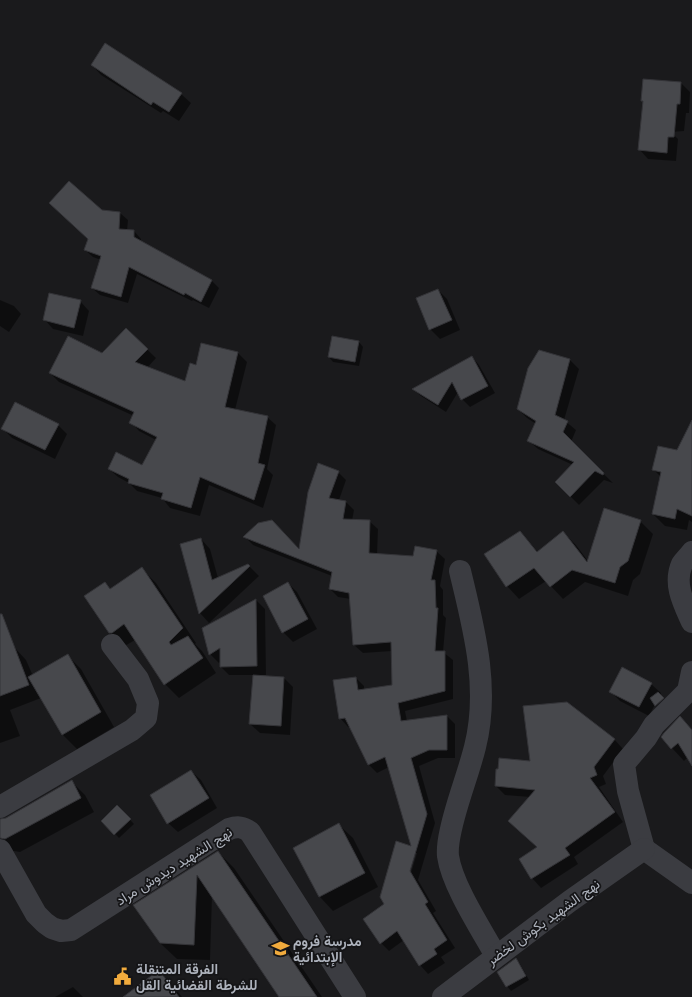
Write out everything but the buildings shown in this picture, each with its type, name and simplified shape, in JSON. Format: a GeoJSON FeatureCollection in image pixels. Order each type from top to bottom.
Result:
{"type":"FeatureCollection","features":[{"type":"Feature","properties":{"kind":"street"},"geometry":{"type":"LineString","coordinates":[[692,552],[683,564],[679,576],[678,586],[692,622]]}},
{"type":"Feature","properties":{"kind":"street"},"geometry":{"type":"LineString","coordinates":[[460,571],[474,631],[481,671],[482,709],[476,747],[455,810],[447,846],[448,857],[451,870],[465,900],[496,956]]}},
{"type":"Feature","properties":{"kind":"street"},"geometry":{"type":"LineString","coordinates":[[0,807],[132,730],[146,718],[148,703],[138,679],[112,646]]}},
{"type":"Feature","properties":{"kind":"street"},"geometry":{"type":"LineString","coordinates":[[692,672],[688,691],[654,725],[646,738],[624,764],[628,791],[644,849],[692,884]]}},
{"type":"Feature","properties":{"kind":"street","name":"نهج الشهيد ديدوش مراد"},"geometry":{"type":"LineString","coordinates":[[0,850],[36,914],[52,928],[71,930],[229,829],[237,827],[244,828],[250,832],[355,997]]}},
{"type":"Feature","properties":{"kind":"street","name":"نهج الشهيد بكوش لخضر"},"geometry":{"type":"LineString","coordinates":[[443,997],[570,901],[644,849]]}},
{"type":"Feature","properties":{"kind":"place","name":"مدرسة فروم الإبتدائية"},"geometry":{"type":"Point","coordinates":[280,949]}},
{"type":"Feature","properties":{"kind":"place","name":"الفرقة المتنقلة للشرطة القضائية القل"},"geometry":{"type":"Point","coordinates":[123,977]}}]}
